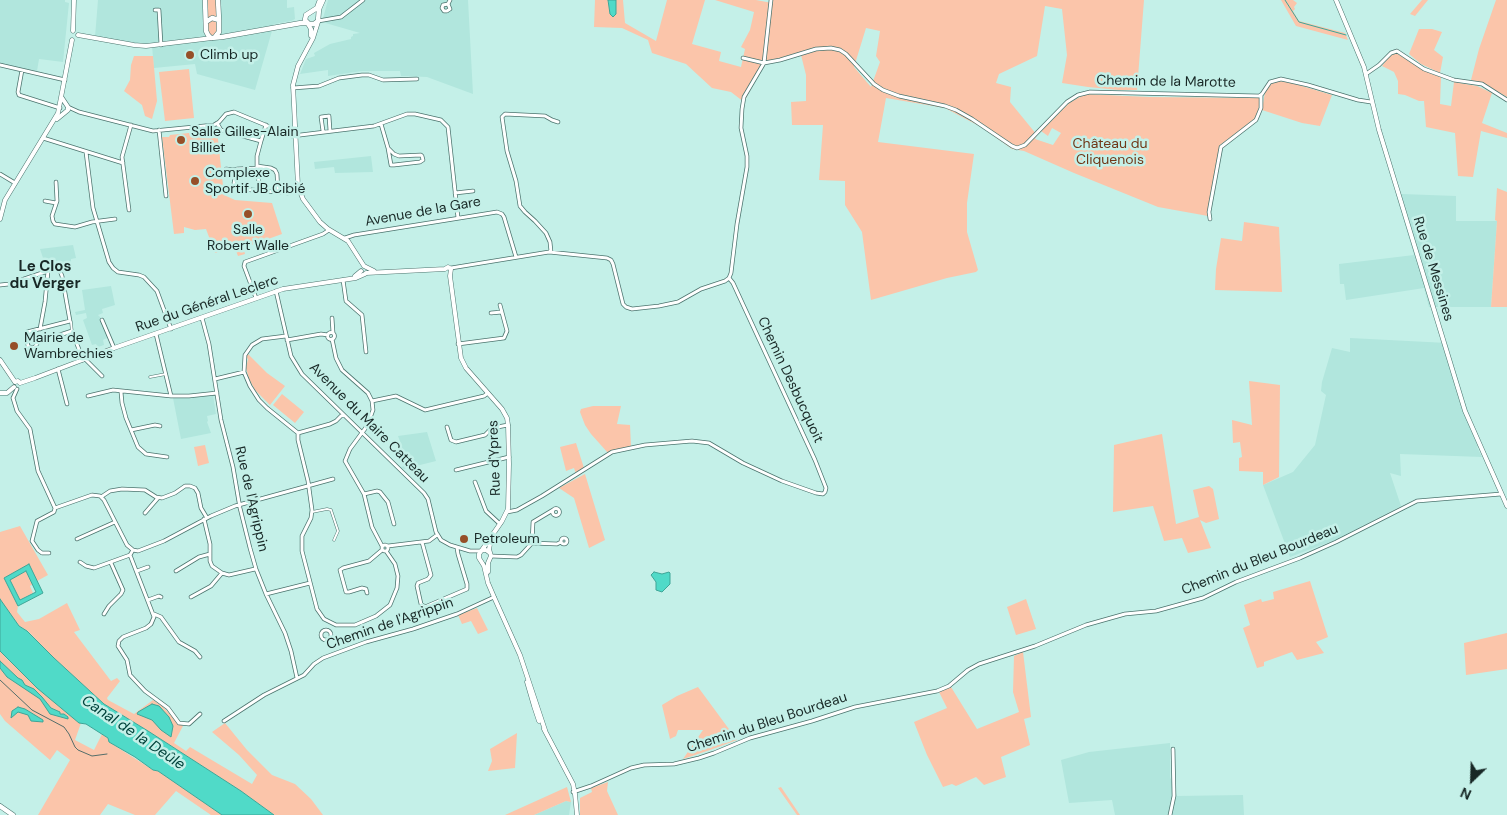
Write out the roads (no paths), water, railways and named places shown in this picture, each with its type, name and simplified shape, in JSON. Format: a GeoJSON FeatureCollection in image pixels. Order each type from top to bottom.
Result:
{"type":"FeatureCollection","features":[{"type":"Feature","properties":{"kind":"main road"},"geometry":{"type":"LineString","coordinates":[[66,112],[61,112],[60,108],[72,40],[69,35],[73,31],[74,0]]}},
{"type":"Feature","properties":{"kind":"main road"},"geometry":{"type":"LineString","coordinates":[[199,40],[204,37],[206,31],[205,0]]}},
{"type":"Feature","properties":{"kind":"main road"},"geometry":{"type":"LineString","coordinates":[[214,38],[218,35],[219,30],[218,0]]}},
{"type":"Feature","properties":{"kind":"main road"},"geometry":{"type":"LineString","coordinates":[[291,25],[300,21],[318,6],[322,0]]}},
{"type":"Feature","properties":{"kind":"main road"},"geometry":{"type":"LineString","coordinates":[[322,0],[314,36],[296,69],[292,88],[299,189],[303,199],[324,226],[351,243],[364,271],[396,272],[446,269],[447,272],[450,270]]}},
{"type":"Feature","properties":{"kind":"main road","name":"Rue de Messines"},"geometry":{"type":"LineString","coordinates":[[1336,0],[1366,74],[1381,138],[1465,412],[1507,506]]}},
{"type":"Feature","properties":{"kind":"main road"},"geometry":{"type":"LineString","coordinates":[[311,11],[316,12],[318,19]]}},
{"type":"Feature","properties":{"kind":"main road"},"geometry":{"type":"LineString","coordinates":[[306,15],[305,19],[312,33],[308,45]]}},
{"type":"Feature","properties":{"kind":"main road"},"geometry":{"type":"LineString","coordinates":[[206,22],[210,18],[219,20]]}},
{"type":"Feature","properties":{"kind":"main road"},"geometry":{"type":"LineString","coordinates":[[73,31],[77,32],[78,35],[138,46],[161,45],[291,25],[308,23],[313,25],[318,19]]}},
{"type":"Feature","properties":{"kind":"main road"},"geometry":{"type":"LineString","coordinates":[[219,30],[224,34],[232,35]]}},
{"type":"Feature","properties":{"kind":"main road"},"geometry":{"type":"LineString","coordinates":[[206,31],[208,36],[214,38]]}},
{"type":"Feature","properties":{"kind":"main road"},"geometry":{"type":"LineString","coordinates":[[72,40],[76,39],[78,35]]}},
{"type":"Feature","properties":{"kind":"main road"},"geometry":{"type":"LineString","coordinates":[[47,133],[68,109],[63,100],[62,92]]}},
{"type":"Feature","properties":{"kind":"main road"},"geometry":{"type":"LineString","coordinates":[[0,219],[4,201],[47,133],[62,104],[67,105]]}},
{"type":"Feature","properties":{"kind":"main road","name":"Rue d'Ypres"},"geometry":{"type":"LineString","coordinates":[[450,270],[461,358],[465,366],[502,409],[508,425],[507,512],[482,550]]}},
{"type":"Feature","properties":{"kind":"main road","name":"Rue du Général Leclerc"},"geometry":{"type":"LineString","coordinates":[[15,386],[18,381],[20,383],[276,291],[290,287],[346,279],[364,271]]}},
{"type":"Feature","properties":{"kind":"main road"},"geometry":{"type":"LineString","coordinates":[[0,360],[15,386],[8,392],[1,393]]}},
{"type":"Feature","properties":{"kind":"main road","name":"Rue d'Ypres"},"geometry":{"type":"LineString","coordinates":[[491,589],[487,568],[490,557],[489,546],[494,534]]}},
{"type":"Feature","properties":{"kind":"main road"},"geometry":{"type":"LineString","coordinates":[[482,550],[486,550],[490,557],[484,562],[479,559],[478,554],[482,550]]}},
{"type":"Feature","properties":{"kind":"main road","name":"Rue d'Ypres"},"geometry":{"type":"LineString","coordinates":[[479,559],[484,566],[494,597],[524,666],[535,710],[573,784],[577,815]]}},
{"type":"Feature","properties":{"kind":"main road"},"geometry":{"type":"LineString","coordinates":[[0,806],[13,815]]}},
{"type":"Feature","properties":{"kind":"street"},"geometry":{"type":"LineString","coordinates":[[318,19],[331,20],[343,16],[363,0]]}},
{"type":"Feature","properties":{"kind":"street"},"geometry":{"type":"LineString","coordinates":[[450,270],[550,252],[609,259],[614,268],[623,304],[630,308],[659,306],[681,301],[698,290],[724,282],[729,278],[748,164],[741,128],[742,104],[745,95],[764,63],[771,0]]}},
{"type":"Feature","properties":{"kind":"street"},"geometry":{"type":"LineString","coordinates":[[155,10],[160,10],[161,45]]}},
{"type":"Feature","properties":{"kind":"street","name":"Chemin de la Marotte"},"geometry":{"type":"LineString","coordinates":[[764,63],[816,49],[828,48],[838,50],[846,54],[882,90],[956,110],[1012,146],[1019,148],[1028,142],[1065,104],[1075,96],[1087,92],[1261,95]]}},
{"type":"Feature","properties":{"kind":"street"},"geometry":{"type":"LineString","coordinates":[[1366,74],[1396,51],[1424,68],[1454,80],[1482,84],[1507,100]]}},
{"type":"Feature","properties":{"kind":"street"},"geometry":{"type":"LineString","coordinates":[[743,58],[764,63]]}},
{"type":"Feature","properties":{"kind":"street"},"geometry":{"type":"LineString","coordinates":[[0,65],[65,80]]}},
{"type":"Feature","properties":{"kind":"street"},"geometry":{"type":"LineString","coordinates":[[22,70],[18,95],[49,103],[60,108]]}},
{"type":"Feature","properties":{"kind":"street"},"geometry":{"type":"LineString","coordinates":[[292,88],[319,86],[339,78],[362,75],[383,80],[417,79]]}},
{"type":"Feature","properties":{"kind":"street"},"geometry":{"type":"LineString","coordinates":[[1210,219],[1221,147],[1256,120],[1261,108],[1261,95],[1270,82],[1281,79],[1308,84],[1358,100],[1372,102]]}},
{"type":"Feature","properties":{"kind":"street"},"geometry":{"type":"LineString","coordinates":[[67,105],[78,112]]}},
{"type":"Feature","properties":{"kind":"street"},"geometry":{"type":"LineString","coordinates":[[66,112],[78,112],[151,130],[218,124],[226,114],[232,112],[288,135],[371,126],[410,114],[439,119],[448,127],[458,218]]}},
{"type":"Feature","properties":{"kind":"street"},"geometry":{"type":"LineString","coordinates":[[550,252],[550,242],[546,233],[520,206],[516,181],[507,150],[502,117],[505,114],[545,116],[558,122]]}},
{"type":"Feature","properties":{"kind":"street"},"geometry":{"type":"LineString","coordinates":[[323,131],[321,117],[329,116],[330,130]]}},
{"type":"Feature","properties":{"kind":"street"},"geometry":{"type":"LineString","coordinates":[[218,124],[221,130],[261,142]]}},
{"type":"Feature","properties":{"kind":"street"},"geometry":{"type":"LineString","coordinates":[[381,124],[392,165],[423,160],[420,154],[400,156],[392,153],[388,148]]}},
{"type":"Feature","properties":{"kind":"street"},"geometry":{"type":"LineString","coordinates":[[129,210],[122,153],[131,125]]}},
{"type":"Feature","properties":{"kind":"street"},"geometry":{"type":"LineString","coordinates":[[260,191],[257,167],[258,154],[266,126]]}},
{"type":"Feature","properties":{"kind":"street"},"geometry":{"type":"LineString","coordinates":[[158,130],[166,196]]}},
{"type":"Feature","properties":{"kind":"street"},"geometry":{"type":"LineString","coordinates":[[44,138],[123,163]]}},
{"type":"Feature","properties":{"kind":"street"},"geometry":{"type":"LineString","coordinates":[[86,152],[92,208],[111,265],[121,273],[144,277],[157,291],[171,329]]}},
{"type":"Feature","properties":{"kind":"street"},"geometry":{"type":"LineString","coordinates":[[226,169],[271,168],[275,170],[278,192]]}},
{"type":"Feature","properties":{"kind":"street"},"geometry":{"type":"LineString","coordinates":[[236,170],[234,185],[236,188],[288,193],[299,189]]}},
{"type":"Feature","properties":{"kind":"street"},"geometry":{"type":"LineString","coordinates":[[0,174],[15,183]]}},
{"type":"Feature","properties":{"kind":"street"},"geometry":{"type":"LineString","coordinates":[[56,182],[56,203],[52,216],[53,221],[57,225],[75,227],[114,219]]}},
{"type":"Feature","properties":{"kind":"street"},"geometry":{"type":"LineString","coordinates":[[455,193],[473,191]]}},
{"type":"Feature","properties":{"kind":"street"},"geometry":{"type":"LineString","coordinates":[[45,201],[56,203]]}},
{"type":"Feature","properties":{"kind":"street","name":"Avenue de la Gare"},"geometry":{"type":"LineString","coordinates":[[345,238],[499,212],[503,216],[516,257]]}},
{"type":"Feature","properties":{"kind":"street"},"geometry":{"type":"LineString","coordinates":[[256,298],[244,266],[245,262],[323,234],[329,230]]}},
{"type":"Feature","properties":{"kind":"street"},"geometry":{"type":"LineString","coordinates":[[0,285],[9,284],[56,269],[61,273],[72,332],[84,360],[102,376]]}},
{"type":"Feature","properties":{"kind":"street"},"geometry":{"type":"LineString","coordinates":[[40,329],[48,271]]}},
{"type":"Feature","properties":{"kind":"street","name":"Chemin Desbucquoit"},"geometry":{"type":"LineString","coordinates":[[507,512],[517,510],[542,496],[612,452],[645,445],[692,441],[709,443],[745,464],[782,481],[816,493],[824,493],[826,488],[815,460],[729,278]]}},
{"type":"Feature","properties":{"kind":"street"},"geometry":{"type":"LineString","coordinates":[[346,279],[346,300],[362,315],[366,352]]}},
{"type":"Feature","properties":{"kind":"street","name":"Avenue du Maire Catteau"},"geometry":{"type":"LineString","coordinates":[[276,291],[287,340],[293,359],[302,374],[424,493],[428,499],[437,535]]}},
{"type":"Feature","properties":{"kind":"street"},"geometry":{"type":"LineString","coordinates":[[458,344],[504,338],[507,331],[500,305]]}},
{"type":"Feature","properties":{"kind":"street"},"geometry":{"type":"LineString","coordinates":[[491,313],[502,312]]}},
{"type":"Feature","properties":{"kind":"street","name":"Rue de l'Agrippin"},"geometry":{"type":"LineString","coordinates":[[202,318],[215,379],[221,420],[256,569],[285,632],[297,678]]}},
{"type":"Feature","properties":{"kind":"street"},"geometry":{"type":"LineString","coordinates":[[286,336],[262,339],[251,346],[244,359],[244,372],[250,386],[267,408],[298,432],[309,486],[312,512],[301,539],[304,564],[318,612],[331,624],[343,626],[358,624],[380,614],[392,603],[397,588],[398,576],[395,564],[372,527],[364,494],[345,461],[350,449],[363,433],[370,419],[372,401],[368,393],[342,370],[336,358],[332,339],[334,335],[332,318]]}},
{"type":"Feature","properties":{"kind":"street"},"geometry":{"type":"LineString","coordinates":[[102,320],[114,348]]}},
{"type":"Feature","properties":{"kind":"street"},"geometry":{"type":"LineString","coordinates":[[70,321],[26,333],[28,346],[30,348],[35,347],[40,342],[72,332]]}},
{"type":"Feature","properties":{"kind":"street"},"geometry":{"type":"LineString","coordinates":[[287,340],[333,333]]}},
{"type":"Feature","properties":{"kind":"street"},"geometry":{"type":"LineString","coordinates":[[156,334],[171,396]]}},
{"type":"Feature","properties":{"kind":"street"},"geometry":{"type":"LineString","coordinates":[[328,335],[332,339]]}},
{"type":"Feature","properties":{"kind":"street"},"geometry":{"type":"LineString","coordinates":[[58,369],[67,404]]}},
{"type":"Feature","properties":{"kind":"street"},"geometry":{"type":"LineString","coordinates":[[215,379],[244,372]]}},
{"type":"Feature","properties":{"kind":"street"},"geometry":{"type":"LineString","coordinates":[[150,377],[166,374]]}},
{"type":"Feature","properties":{"kind":"street"},"geometry":{"type":"LineString","coordinates":[[15,386],[13,398],[17,412],[29,428],[38,471],[55,508]]}},
{"type":"Feature","properties":{"kind":"street"},"geometry":{"type":"LineString","coordinates":[[88,396],[111,390],[171,396],[217,393]]}},
{"type":"Feature","properties":{"kind":"street"},"geometry":{"type":"LineString","coordinates":[[121,392],[124,409],[137,445],[143,452],[150,455],[167,457]]}},
{"type":"Feature","properties":{"kind":"street"},"geometry":{"type":"LineString","coordinates":[[1,393],[13,398]]}},
{"type":"Feature","properties":{"kind":"street"},"geometry":{"type":"LineString","coordinates":[[372,401],[396,396],[421,409],[427,410],[484,396],[488,393]]}},
{"type":"Feature","properties":{"kind":"street"},"geometry":{"type":"LineString","coordinates":[[298,432],[330,424],[343,414]]}},
{"type":"Feature","properties":{"kind":"street"},"geometry":{"type":"LineString","coordinates":[[131,430],[155,425],[160,426]]}},
{"type":"Feature","properties":{"kind":"street"},"geometry":{"type":"LineString","coordinates":[[447,427],[451,440],[456,442],[485,435],[492,428],[508,425]]}},
{"type":"Feature","properties":{"kind":"street"},"geometry":{"type":"LineString","coordinates":[[456,470],[509,457]]}},
{"type":"Feature","properties":{"kind":"street"},"geometry":{"type":"LineString","coordinates":[[49,553],[42,553],[33,544],[32,538],[36,521],[54,512],[55,508],[92,495],[101,497],[105,501],[126,546],[140,551],[158,544],[205,518],[240,504],[333,478]]}},
{"type":"Feature","properties":{"kind":"street"},"geometry":{"type":"LineString","coordinates":[[475,482],[486,511],[500,524]]}},
{"type":"Feature","properties":{"kind":"street"},"geometry":{"type":"LineString","coordinates":[[101,497],[110,491],[122,489],[145,490],[158,498],[168,497],[185,486],[193,486],[198,493],[200,506],[205,518],[210,544],[211,564],[222,573],[232,575],[256,569]]}},
{"type":"Feature","properties":{"kind":"street"},"geometry":{"type":"LineString","coordinates":[[364,494],[377,490],[380,492],[388,502],[394,524]]}},
{"type":"Feature","properties":{"kind":"street","name":"Chemin du Bleu Bourdeau"},"geometry":{"type":"LineString","coordinates":[[574,792],[631,768],[644,765],[674,764],[692,760],[754,736],[860,706],[938,691],[949,686],[968,670],[979,664],[1038,645],[1092,623],[1125,614],[1156,612],[1203,598],[1250,576],[1300,558],[1336,542],[1417,501],[1501,494]]}},
{"type":"Feature","properties":{"kind":"street"},"geometry":{"type":"LineString","coordinates":[[145,513],[158,498]]}},
{"type":"Feature","properties":{"kind":"street"},"geometry":{"type":"LineString","coordinates":[[312,512],[331,510],[338,531],[334,540]]}},
{"type":"Feature","properties":{"kind":"street"},"geometry":{"type":"LineString","coordinates":[[490,557],[517,557],[521,555],[532,543],[533,522],[553,510]]}},
{"type":"Feature","properties":{"kind":"street"},"geometry":{"type":"LineString","coordinates":[[77,538],[115,522]]}},
{"type":"Feature","properties":{"kind":"street"},"geometry":{"type":"LineString","coordinates":[[367,593],[366,589],[362,588],[346,592],[340,570],[369,561],[384,549],[385,545],[430,541],[437,535],[446,543],[457,548],[470,551],[482,550]]}},
{"type":"Feature","properties":{"kind":"street"},"geometry":{"type":"LineString","coordinates":[[422,542],[431,575],[416,586],[421,604],[425,607],[467,589],[457,548]]}},
{"type":"Feature","properties":{"kind":"street"},"geometry":{"type":"LineString","coordinates":[[532,543],[557,544],[561,542]]}},
{"type":"Feature","properties":{"kind":"street"},"geometry":{"type":"LineString","coordinates":[[79,563],[94,568],[130,556],[133,550]]}},
{"type":"Feature","properties":{"kind":"street"},"geometry":{"type":"LineString","coordinates":[[470,551],[479,559]]}},
{"type":"Feature","properties":{"kind":"street"},"geometry":{"type":"LineString","coordinates":[[176,571],[210,554]]}},
{"type":"Feature","properties":{"kind":"street"},"geometry":{"type":"LineString","coordinates":[[130,556],[154,614],[150,626],[123,637],[119,641],[118,646],[127,660],[130,675],[144,691],[168,708],[179,723],[189,724],[200,714]]}},
{"type":"Feature","properties":{"kind":"street"},"geometry":{"type":"LineString","coordinates":[[104,614],[108,606],[123,590],[111,563]]}},
{"type":"Feature","properties":{"kind":"street"},"geometry":{"type":"LineString","coordinates":[[137,572],[148,567]]}},
{"type":"Feature","properties":{"kind":"street"},"geometry":{"type":"LineString","coordinates":[[191,597],[211,586],[222,573]]}},
{"type":"Feature","properties":{"kind":"street"},"geometry":{"type":"LineString","coordinates":[[266,594],[310,583]]}},
{"type":"Feature","properties":{"kind":"street"},"geometry":{"type":"LineString","coordinates":[[148,600],[161,597]]}},
{"type":"Feature","properties":{"kind":"street","name":"Chemin de l'Agrippin"},"geometry":{"type":"LineString","coordinates":[[224,721],[264,695],[304,675],[323,658],[366,642],[457,614],[494,597]]}},
{"type":"Feature","properties":{"kind":"street"},"geometry":{"type":"LineString","coordinates":[[154,614],[161,617],[177,641],[195,651],[200,657]]}},
{"type":"Feature","properties":{"kind":"street"},"geometry":{"type":"LineString","coordinates":[[328,631],[331,624]]}},
{"type":"Feature","properties":{"kind":"street"},"geometry":{"type":"LineString","coordinates":[[1170,815],[1174,796],[1173,749]]}},
{"type":"Feature","properties":{"kind":"water"},"geometry":{"type":"Polygon","coordinates":[[[608,0],[616,0],[616,14],[613,17],[610,14],[608,0]]]}},
{"type":"Feature","properties":{"kind":"water"},"geometry":{"type":"Polygon","coordinates":[[[29,564],[43,593],[18,606],[4,578],[29,564]],[[26,571],[10,580],[20,600],[36,592],[26,571]]]}},
{"type":"Feature","properties":{"kind":"water"},"geometry":{"type":"Polygon","coordinates":[[[654,572],[670,573],[670,584],[662,592],[656,590],[656,582],[651,575],[654,572]]]}},
{"type":"Feature","properties":{"kind":"water","name":"Canal de la Deûle"},"geometry":{"type":"Polygon","coordinates":[[[0,599],[19,626],[27,631],[104,704],[241,791],[274,815],[222,815],[158,771],[153,770],[109,742],[108,738],[86,724],[79,723],[37,688],[0,651],[0,599]]]}},
{"type":"Feature","properties":{"kind":"water"},"geometry":{"type":"Polygon","coordinates":[[[0,661],[22,680],[25,685],[34,689],[51,708],[60,712],[60,714],[64,714],[68,719],[50,714],[40,699],[7,677],[0,668],[0,661]]]}},
{"type":"Feature","properties":{"kind":"water"},"geometry":{"type":"Polygon","coordinates":[[[152,704],[159,706],[169,717],[173,726],[171,737],[152,720],[137,714],[152,704]]]}},
{"type":"Feature","properties":{"kind":"water"},"geometry":{"type":"Polygon","coordinates":[[[18,707],[25,709],[43,720],[43,722],[31,721],[28,715],[18,712],[11,718],[12,711],[18,707]]]}},
{"type":"Feature","properties":{"kind":"waterway"},"geometry":{"type":"LineString","coordinates":[[1285,0],[1299,22],[1346,35]]}},
{"type":"Feature","properties":{"kind":"tram line"},"geometry":{"type":"LineString","coordinates":[[0,680],[32,710],[64,727],[78,750],[92,756],[107,754]]}},
{"type":"Feature","properties":{"kind":"place","name":"Climb up"},"geometry":{"type":"Point","coordinates":[190,55]}},
{"type":"Feature","properties":{"kind":"place","name":"Salle Gilles-Alain Billiet"},"geometry":{"type":"Point","coordinates":[181,140]}},
{"type":"Feature","properties":{"kind":"place","name":"Complexe Sportif JB Cibié"},"geometry":{"type":"Point","coordinates":[195,181]}},
{"type":"Feature","properties":{"kind":"place","name":"Salle Robert Walle"},"geometry":{"type":"Point","coordinates":[248,214]}},
{"type":"Feature","properties":{"kind":"place","name":"Mairie de Wambrechies"},"geometry":{"type":"Point","coordinates":[14,346]}},
{"type":"Feature","properties":{"kind":"place","name":"Petroleum"},"geometry":{"type":"Point","coordinates":[464,539]}},
{"type":"Feature","properties":{"kind":"district","name":"Le Clos du Verger"},"geometry":{"type":"Point","coordinates":[45,276]}},
{"type":"Feature","properties":{"kind":"park label","name":"Château du Cliquenois"},"geometry":{"type":"Point","coordinates":[1110,152]}}]}
